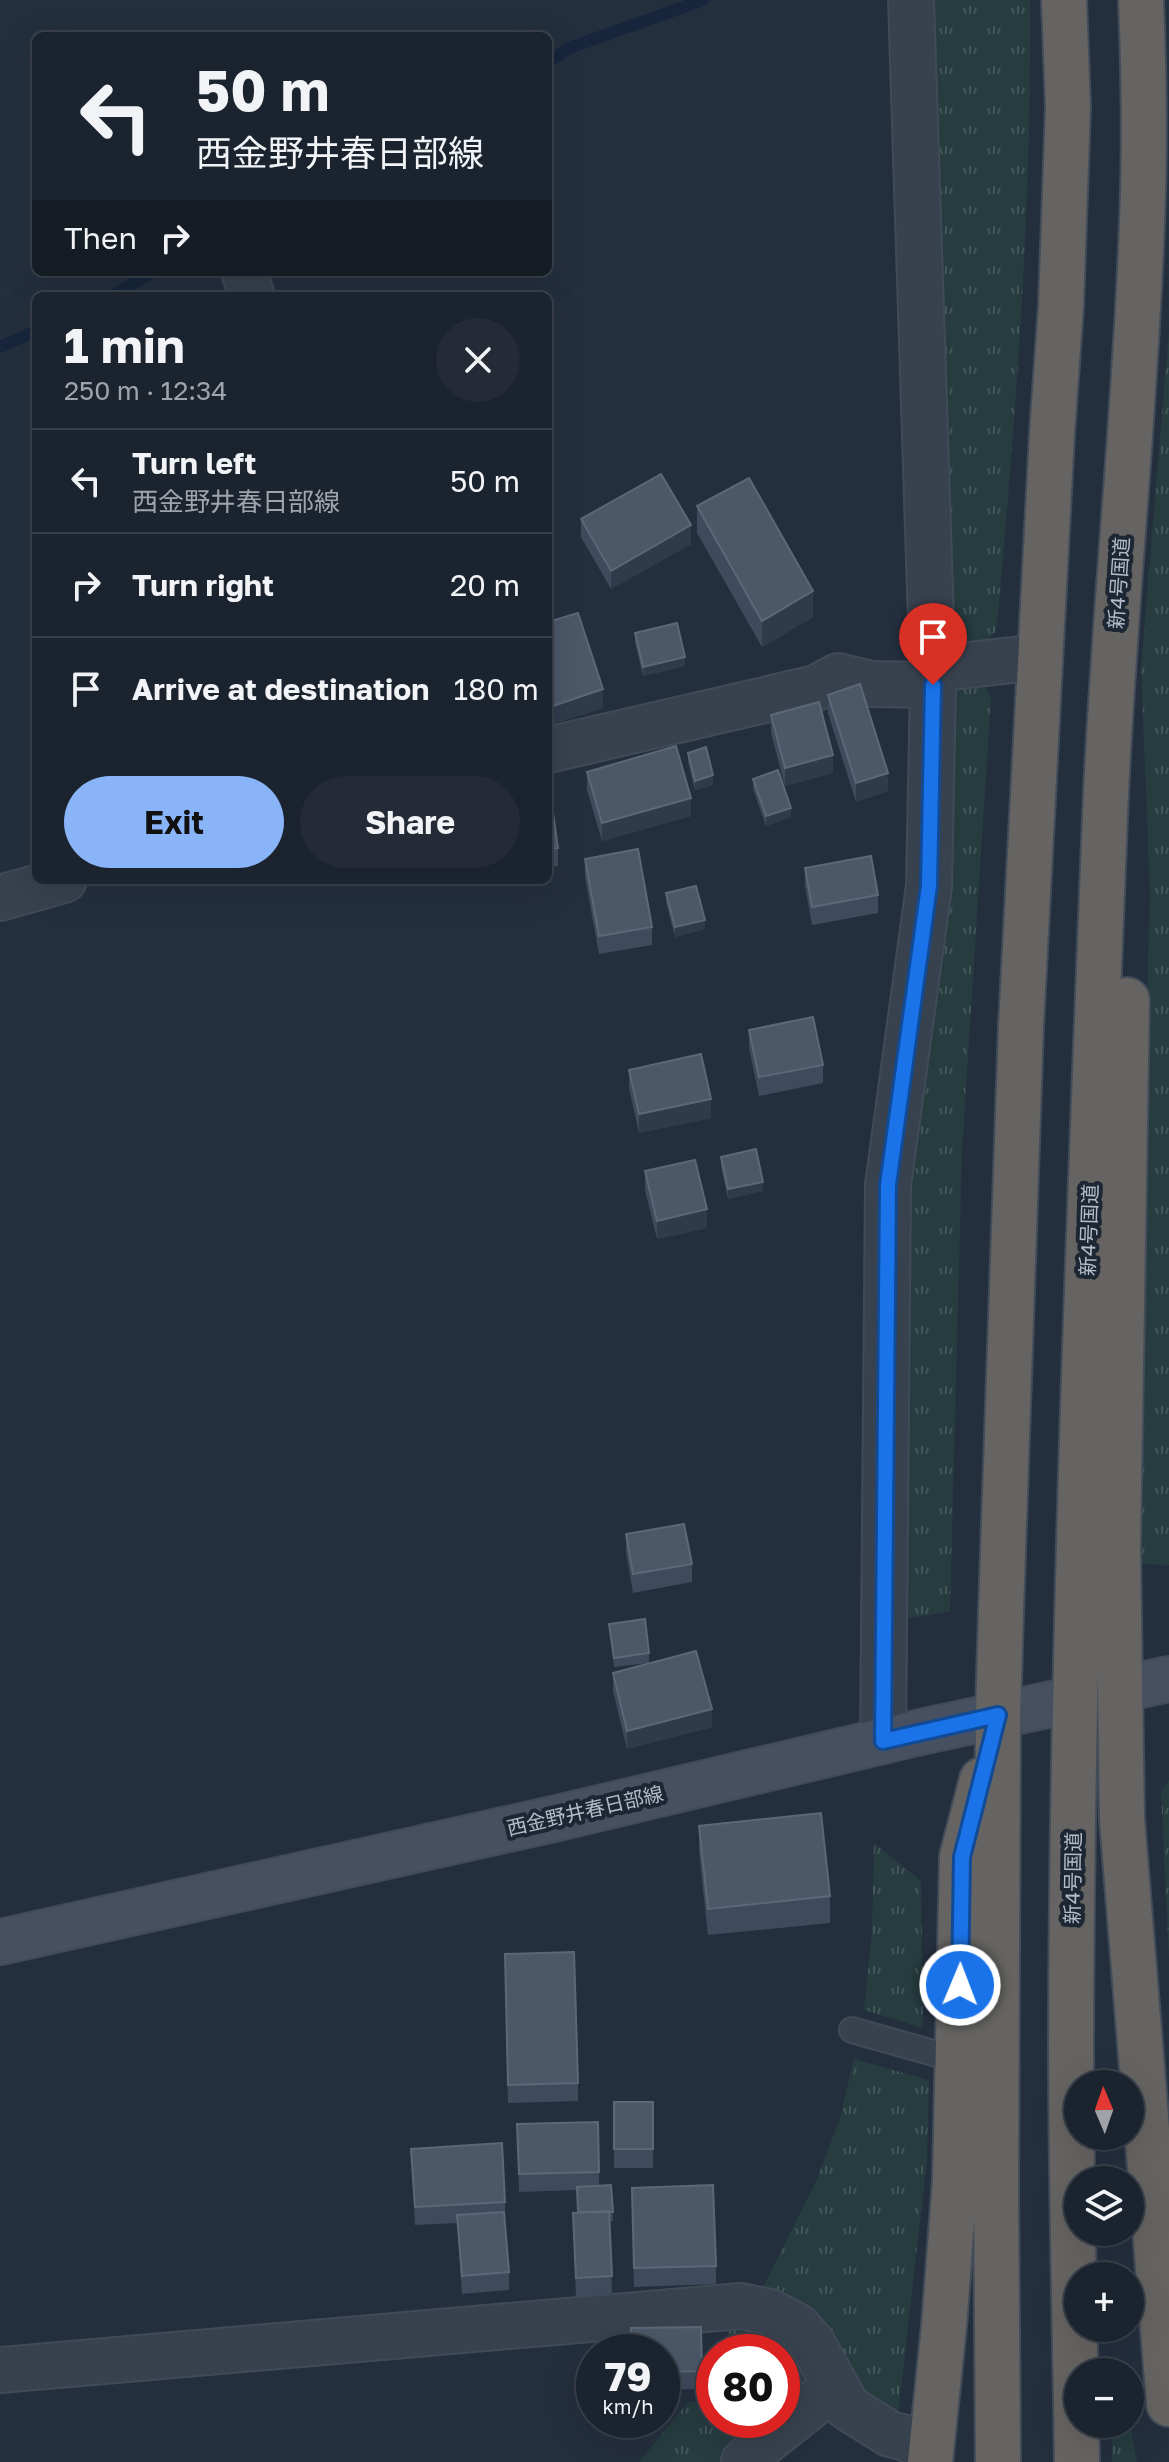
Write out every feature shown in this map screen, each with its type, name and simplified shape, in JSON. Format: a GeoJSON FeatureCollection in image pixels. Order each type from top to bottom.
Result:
{"type":"FeatureCollection","features":[{"type":"Feature","properties":{"kind":"highway"},"geometry":{"type":"LineString","coordinates":[[998,2462],[998,1715],[1021,1026],[1063,260],[1068,107],[1064,0]]}},
{"type":"Feature","properties":{"kind":"highway","name":"新4号国道"},"geometry":{"type":"LineString","coordinates":[[1077,2462],[1071,2043],[1076,1698],[1092,1136],[1112,691],[1133,404],[1142,220],[1141,0]]}},
{"type":"Feature","properties":{"kind":"highway"},"geometry":{"type":"LineString","coordinates":[[1112,691],[1130,873],[1118,1550],[1122,1819],[1169,2404]]}},
{"type":"Feature","properties":{"kind":"highway"},"geometry":{"type":"LineString","coordinates":[[930,2457],[954,2196],[962,1857],[998,1715]]}},
{"type":"Feature","properties":{"kind":"main road","name":"西金野井春日部線"},"geometry":{"type":"LineString","coordinates":[[0,1942],[549,1820],[998,1715],[1169,1679]]}},
{"type":"Feature","properties":{"kind":"street"},"geometry":{"type":"LineString","coordinates":[[883,1741],[888,1185],[929,886],[933,677],[911,0]]}},
{"type":"Feature","properties":{"kind":"street"},"geometry":{"type":"LineString","coordinates":[[552,749],[816,688],[838,676],[871,684],[933,677],[1040,657]]}},
{"type":"Feature","properties":{"kind":"street"},"geometry":{"type":"LineString","coordinates":[[0,898],[50,884]]}},
{"type":"Feature","properties":{"kind":"street"},"geometry":{"type":"LineString","coordinates":[[0,2370],[741,2306],[770,2312],[797,2326],[812,2343],[848,2408],[890,2434],[906,2438],[930,2457]]}},
{"type":"Feature","properties":{"kind":"street"},"geometry":{"type":"LineString","coordinates":[[744,2462],[836,2386]]}},
{"type":"Feature","properties":{"kind":"lane"},"geometry":{"type":"LineString","coordinates":[[852,2030],[958,2060]]}},
{"type":"Feature","properties":{"kind":"green space"},"geometry":{"type":"Polygon","coordinates":[[[931,0],[1030,0],[1026,231],[998,616],[995,632],[983,646],[949,652],[946,364],[931,0]]]}},
{"type":"Feature","properties":{"kind":"green space"},"geometry":{"type":"Polygon","coordinates":[[[1169,331],[1169,1565],[1137,1564],[1138,1326],[1150,893],[1141,666],[1169,331]]]}},
{"type":"Feature","properties":{"kind":"green space"},"geometry":{"type":"Polygon","coordinates":[[[946,679],[983,685],[991,698],[962,1150],[950,1611],[901,1620],[905,1210],[946,679]]]}},
{"type":"Feature","properties":{"kind":"green space"},"geometry":{"type":"Polygon","coordinates":[[[1169,1780],[1169,1959],[1161,1791],[1169,1780]]]}},
{"type":"Feature","properties":{"kind":"green space"},"geometry":{"type":"Polygon","coordinates":[[[874,1843],[921,1881],[923,2028],[864,2010],[872,1930],[874,1843]]]}},
{"type":"Feature","properties":{"kind":"green space"},"geometry":{"type":"Polygon","coordinates":[[[854,2059],[929,2080],[927,2159],[897,2424],[800,2339],[800,2334],[794,2334],[756,2301],[815,2184],[840,2118],[854,2059]]]}},
{"type":"Feature","properties":{"kind":"green space"},"geometry":{"type":"Polygon","coordinates":[[[728,2318],[779,2326],[785,2334],[728,2334],[728,2318]]]}},
{"type":"Feature","properties":{"kind":"green space"},"geometry":{"type":"Polygon","coordinates":[[[800,2356],[817,2380],[800,2394],[800,2356]]]}},
{"type":"Feature","properties":{"kind":"green space"},"geometry":{"type":"Polygon","coordinates":[[[688,2402],[696,2402],[696,2438],[747,2438],[720,2462],[639,2462],[659,2438],[680,2438],[680,2412],[688,2402]]]}},
{"type":"Feature","properties":{"kind":"green space"},"geometry":{"type":"Polygon","coordinates":[[[1112,2438],[1133,2438],[1137,2462],[1112,2462],[1112,2438]]]}},
{"type":"Feature","properties":{"kind":"building"},"geometry":{"type":"Polygon","coordinates":[[[661,474],[691,525],[611,571],[581,519],[661,474]]]}},
{"type":"Feature","properties":{"kind":"building"},"geometry":{"type":"Polygon","coordinates":[[[749,478],[813,591],[762,621],[697,506],[749,478]]]}},
{"type":"Feature","properties":{"kind":"building"},"geometry":{"type":"Polygon","coordinates":[[[578,613],[603,689],[553,706],[552,703],[552,621],[578,613]]]}},
{"type":"Feature","properties":{"kind":"building"},"geometry":{"type":"Polygon","coordinates":[[[677,623],[685,657],[643,667],[635,633],[677,623]]]}},
{"type":"Feature","properties":{"kind":"building"},"geometry":{"type":"Polygon","coordinates":[[[860,684],[888,773],[856,783],[828,695],[860,684]]]}},
{"type":"Feature","properties":{"kind":"building"},"geometry":{"type":"Polygon","coordinates":[[[819,702],[833,755],[785,768],[771,715],[819,702]]]}},
{"type":"Feature","properties":{"kind":"building"},"geometry":{"type":"Polygon","coordinates":[[[676,746],[691,798],[602,823],[587,772],[676,746]]]}},
{"type":"Feature","properties":{"kind":"building"},"geometry":{"type":"Polygon","coordinates":[[[706,747],[713,775],[695,781],[688,753],[706,747]]]}},
{"type":"Feature","properties":{"kind":"building"},"geometry":{"type":"Polygon","coordinates":[[[778,770],[791,808],[766,816],[753,779],[778,770]]]}},
{"type":"Feature","properties":{"kind":"building"},"geometry":{"type":"Polygon","coordinates":[[[552,805],[558,848],[552,849],[552,805]]]}},
{"type":"Feature","properties":{"kind":"building"},"geometry":{"type":"Polygon","coordinates":[[[638,849],[652,927],[599,936],[585,859],[638,849]]]}},
{"type":"Feature","properties":{"kind":"building"},"geometry":{"type":"Polygon","coordinates":[[[871,856],[878,895],[812,907],[805,868],[871,856]]]}},
{"type":"Feature","properties":{"kind":"building"},"geometry":{"type":"Polygon","coordinates":[[[696,886],[705,920],[675,927],[666,893],[696,886]]]}},
{"type":"Feature","properties":{"kind":"building"},"geometry":{"type":"Polygon","coordinates":[[[813,1017],[823,1065],[759,1077],[749,1030],[813,1017]]]}},
{"type":"Feature","properties":{"kind":"building"},"geometry":{"type":"Polygon","coordinates":[[[701,1054],[711,1099],[639,1114],[629,1070],[701,1054]]]}},
{"type":"Feature","properties":{"kind":"building"},"geometry":{"type":"Polygon","coordinates":[[[756,1149],[763,1182],[728,1189],[721,1157],[756,1149]]]}},
{"type":"Feature","properties":{"kind":"building"},"geometry":{"type":"Polygon","coordinates":[[[695,1160],[707,1209],[657,1221],[645,1171],[695,1160]]]}},
{"type":"Feature","properties":{"kind":"building"},"geometry":{"type":"Polygon","coordinates":[[[684,1524],[692,1564],[633,1574],[626,1534],[684,1524]]]}},
{"type":"Feature","properties":{"kind":"building"},"geometry":{"type":"Polygon","coordinates":[[[645,1619],[649,1653],[614,1658],[609,1624],[645,1619]]]}},
{"type":"Feature","properties":{"kind":"building"},"geometry":{"type":"Polygon","coordinates":[[[696,1651],[712,1709],[627,1731],[613,1673],[696,1651]]]}},
{"type":"Feature","properties":{"kind":"building"},"geometry":{"type":"Polygon","coordinates":[[[821,1813],[830,1896],[708,1909],[699,1826],[821,1813]]]}},
{"type":"Feature","properties":{"kind":"building"},"geometry":{"type":"Polygon","coordinates":[[[574,1952],[578,2083],[508,2085],[505,1954],[574,1952]]]}},
{"type":"Feature","properties":{"kind":"building"},"geometry":{"type":"Polygon","coordinates":[[[614,2102],[653,2102],[653,2149],[614,2149],[614,2102]]]}},
{"type":"Feature","properties":{"kind":"building"},"geometry":{"type":"Polygon","coordinates":[[[598,2122],[599,2172],[519,2174],[517,2124],[598,2122]]]}},
{"type":"Feature","properties":{"kind":"building"},"geometry":{"type":"Polygon","coordinates":[[[502,2143],[505,2202],[415,2207],[411,2149],[502,2143]]]}},
{"type":"Feature","properties":{"kind":"building"},"geometry":{"type":"Polygon","coordinates":[[[611,2185],[613,2212],[578,2212],[577,2187],[611,2185]]]}},
{"type":"Feature","properties":{"kind":"building"},"geometry":{"type":"Polygon","coordinates":[[[713,2185],[716,2266],[634,2268],[632,2188],[713,2185]]]}},
{"type":"Feature","properties":{"kind":"building"},"geometry":{"type":"Polygon","coordinates":[[[609,2211],[612,2276],[576,2278],[573,2213],[609,2211]]]}},
{"type":"Feature","properties":{"kind":"building"},"geometry":{"type":"Polygon","coordinates":[[[504,2212],[509,2272],[462,2276],[457,2215],[504,2212]]]}},
{"type":"Feature","properties":{"kind":"building"},"geometry":{"type":"Polygon","coordinates":[[[701,2327],[701,2334],[696,2334],[696,2371],[680,2372],[680,2334],[631,2334],[631,2328],[701,2327]]]}},
{"type":"Feature","properties":{"kind":"waterway"},"geometry":{"type":"LineString","coordinates":[[552,59],[569,48],[703,0]]}},
{"type":"Feature","properties":{"kind":"waterway"},"geometry":{"type":"LineString","coordinates":[[119,292],[146,276]]}},
{"type":"Feature","properties":{"kind":"waterway"},"geometry":{"type":"LineString","coordinates":[[0,347],[32,333]]}},
{"type":"Feature","properties":{"kind":"route"},"geometry":{"type":"LineString","coordinates":[[933,685],[929,886],[888,1185],[883,1741],[998,1715],[962,1857],[960,1985]]}}]}
